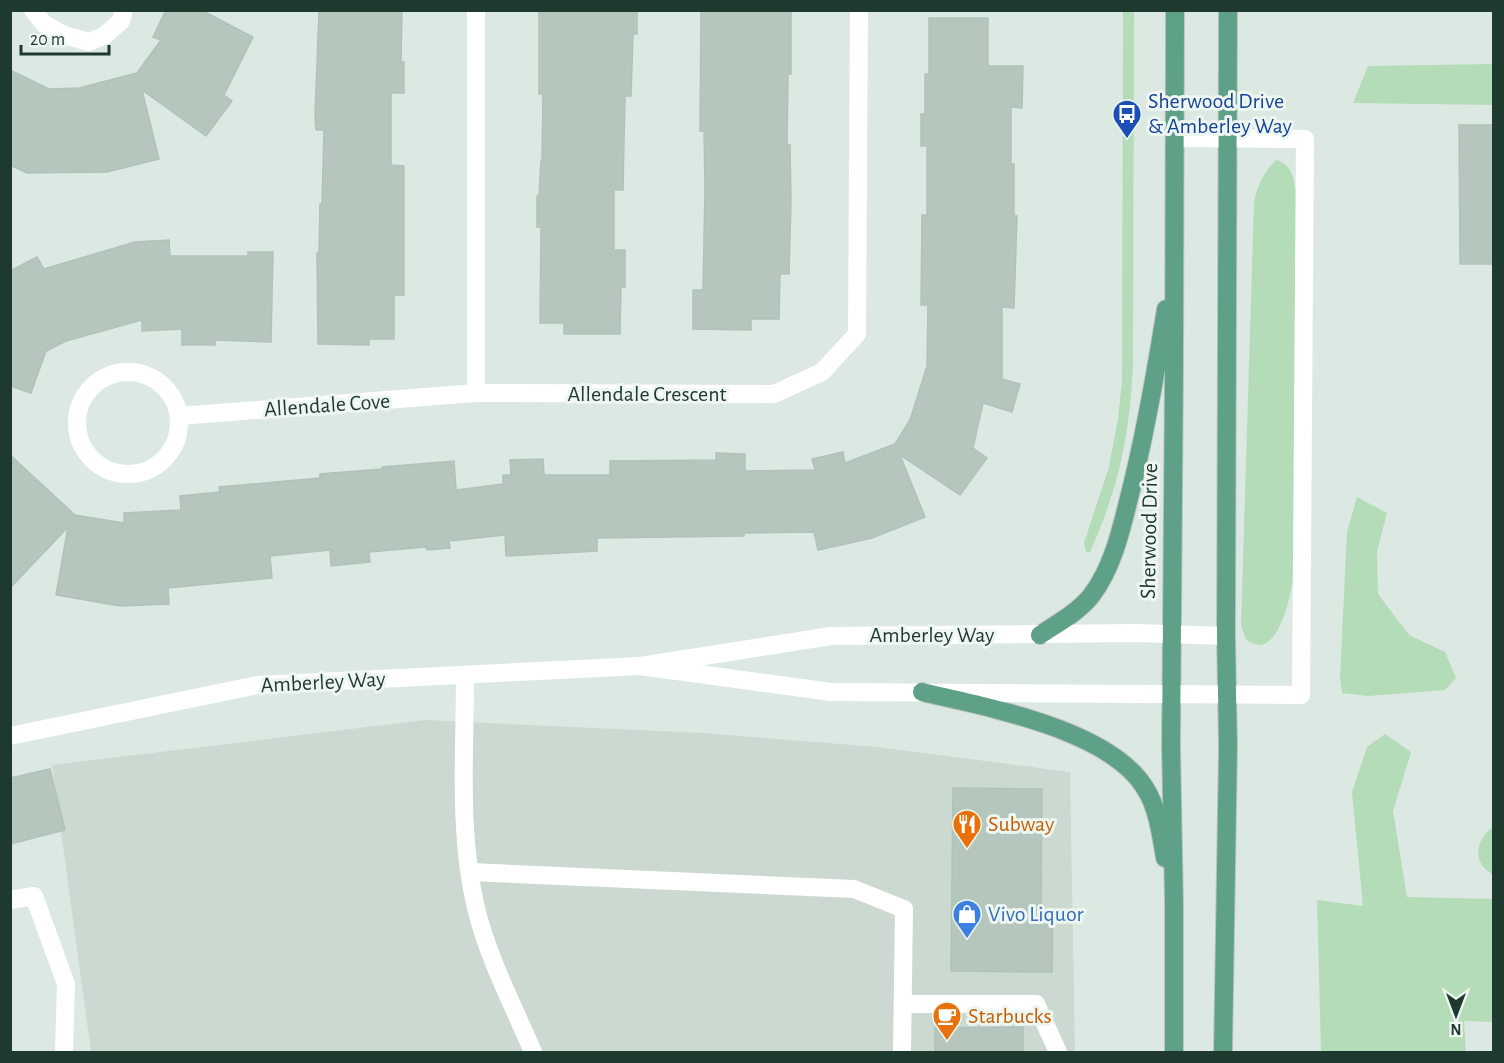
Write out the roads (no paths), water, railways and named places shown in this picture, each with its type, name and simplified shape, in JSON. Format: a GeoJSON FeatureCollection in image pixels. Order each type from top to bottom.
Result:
{"type":"FeatureCollection","features":[{"type":"Feature","properties":{"kind":"main road","name":"Sherwood Drive"},"geometry":{"type":"LineString","coordinates":[[1174,1053],[1171,694],[1175,10]]}},
{"type":"Feature","properties":{"kind":"main road"},"geometry":{"type":"LineString","coordinates":[[1223,1053],[1228,747],[1226,636],[1228,10]]}},
{"type":"Feature","properties":{"kind":"main road"},"geometry":{"type":"LineString","coordinates":[[1040,635],[1071,616],[1091,596],[1106,569],[1120,533],[1134,480],[1156,374],[1175,244]]}},
{"type":"Feature","properties":{"kind":"main road"},"geometry":{"type":"LineString","coordinates":[[921,692],[1001,711],[1072,734],[1114,757],[1134,772],[1146,789],[1156,816],[1174,903]]}},
{"type":"Feature","properties":{"kind":"street"},"geometry":{"type":"LineString","coordinates":[[33,10],[44,24],[64,35],[89,42],[104,36],[121,21],[124,10]]}},
{"type":"Feature","properties":{"kind":"street"},"geometry":{"type":"LineString","coordinates":[[476,10],[476,393]]}},
{"type":"Feature","properties":{"kind":"street","name":"Allendale Crescent"},"geometry":{"type":"LineString","coordinates":[[476,393],[774,394],[822,372],[857,334],[859,10]]}},
{"type":"Feature","properties":{"kind":"street"},"geometry":{"type":"LineString","coordinates":[[1176,138],[1228,139]]}},
{"type":"Feature","properties":{"kind":"street","name":"Amberley Way"},"geometry":{"type":"LineString","coordinates":[[640,666],[831,692],[1301,695],[1305,139],[1228,139]]}},
{"type":"Feature","properties":{"kind":"street"},"geometry":{"type":"LineString","coordinates":[[117,373],[134,373],[150,377],[164,387],[174,400],[179,416],[179,433],[173,449],[162,462],[147,471],[130,474],[106,469],[98,465],[86,453],[79,438],[77,421],[81,404],[89,390],[102,379],[117,373]]}},
{"type":"Feature","properties":{"kind":"street","name":"Allendale Cove"},"geometry":{"type":"LineString","coordinates":[[179,416],[476,393]]}},
{"type":"Feature","properties":{"kind":"street","name":"Amberley Way"},"geometry":{"type":"LineString","coordinates":[[10,736],[257,685],[640,666],[831,636],[1226,636]]}},
{"type":"Feature","properties":{"kind":"street"},"geometry":{"type":"LineString","coordinates":[[465,675],[465,835],[476,908],[494,963],[533,1053]]}},
{"type":"Feature","properties":{"kind":"street"},"geometry":{"type":"LineString","coordinates":[[471,872],[854,889],[904,909],[902,1053]]}},
{"type":"Feature","properties":{"kind":"street"},"geometry":{"type":"LineString","coordinates":[[10,900],[34,896],[66,984],[64,1053]]}},
{"type":"Feature","properties":{"kind":"street"},"geometry":{"type":"LineString","coordinates":[[903,1004],[1036,1004],[1058,1053]]}},
{"type":"Feature","properties":{"kind":"place","name":"Sherwood Drive & Amberley Way"},"geometry":{"type":"Point","coordinates":[1127,140]}},
{"type":"Feature","properties":{"kind":"place","name":"Subway"},"geometry":{"type":"Point","coordinates":[967,850]}},
{"type":"Feature","properties":{"kind":"place","name":"Vivo Liquor"},"geometry":{"type":"Point","coordinates":[967,940]}},
{"type":"Feature","properties":{"kind":"place","name":"Starbucks"},"geometry":{"type":"Point","coordinates":[947,1042]}}]}
